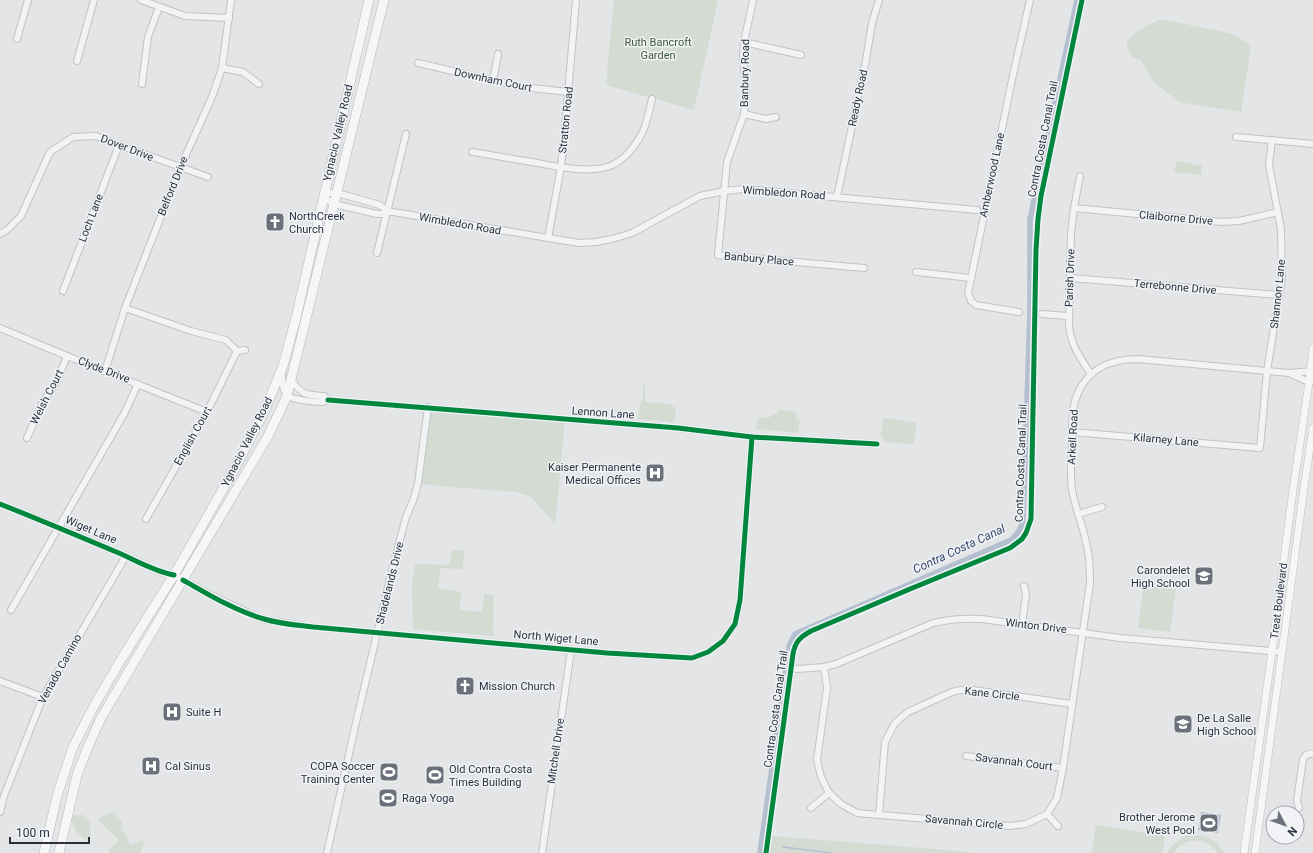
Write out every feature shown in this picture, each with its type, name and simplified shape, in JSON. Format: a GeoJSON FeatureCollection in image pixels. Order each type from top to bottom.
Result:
{"type":"FeatureCollection","features":[{"type":"Feature","properties":{"kind":"highway","name":"Ygnacio Valley Road"},"geometry":{"type":"LineString","coordinates":[[44,853],[57,796],[73,747],[95,704],[174,575],[235,468],[264,412],[283,366],[296,318],[369,0]]}},
{"type":"Feature","properties":{"kind":"highway","name":"Ygnacio Valley Road"},"geometry":{"type":"LineString","coordinates":[[59,853],[77,775],[101,718],[268,436],[287,396],[384,0]]}},
{"type":"Feature","properties":{"kind":"main road","name":"Treat Boulevard"},"geometry":{"type":"LineString","coordinates":[[1244,853],[1293,490],[1311,382],[1313,348]]}},
{"type":"Feature","properties":{"kind":"main road","name":"Treat Boulevard"},"geometry":{"type":"LineString","coordinates":[[1254,853],[1313,428]]}},
{"type":"Feature","properties":{"kind":"street"},"geometry":{"type":"LineString","coordinates":[[17,39],[28,0]]}},
{"type":"Feature","properties":{"kind":"street"},"geometry":{"type":"LineString","coordinates":[[77,61],[94,0]]}},
{"type":"Feature","properties":{"kind":"street"},"geometry":{"type":"LineString","coordinates":[[141,0],[185,16],[229,18]]}},
{"type":"Feature","properties":{"kind":"street","name":"Belford Drive"},"geometry":{"type":"LineString","coordinates":[[105,371],[125,308],[180,168],[212,98],[222,68],[231,0]]}},
{"type":"Feature","properties":{"kind":"street","name":"Stratton Road"},"geometry":{"type":"LineString","coordinates":[[548,238],[565,130],[576,0]]}},
{"type":"Feature","properties":{"kind":"street","name":"Banbury Road"},"geometry":{"type":"LineString","coordinates":[[724,191],[727,162],[744,114],[746,91],[743,55],[744,42],[753,0]]}},
{"type":"Feature","properties":{"kind":"street","name":"Ready Road"},"geometry":{"type":"LineString","coordinates":[[837,197],[866,60],[872,23],[879,0]]}},
{"type":"Feature","properties":{"kind":"street","name":"Amberwood Lane"},"geometry":{"type":"LineString","coordinates":[[1020,312],[973,304],[968,293],[1030,0]]}},
{"type":"Feature","properties":{"kind":"street"},"geometry":{"type":"LineString","coordinates":[[142,84],[148,37],[159,7]]}},
{"type":"Feature","properties":{"kind":"street"},"geometry":{"type":"LineString","coordinates":[[744,42],[801,54]]}},
{"type":"Feature","properties":{"kind":"street"},"geometry":{"type":"LineString","coordinates":[[493,80],[498,54]]}},
{"type":"Feature","properties":{"kind":"street","name":"Downham Court"},"geometry":{"type":"LineString","coordinates":[[418,63],[522,88],[568,92]]}},
{"type":"Feature","properties":{"kind":"street"},"geometry":{"type":"LineString","coordinates":[[222,68],[243,72],[259,84]]}},
{"type":"Feature","properties":{"kind":"street"},"geometry":{"type":"LineString","coordinates":[[472,152],[560,167],[594,170],[611,165],[624,157],[640,137],[644,129],[652,99]]}},
{"type":"Feature","properties":{"kind":"street"},"geometry":{"type":"LineString","coordinates":[[744,114],[766,119],[776,116]]}},
{"type":"Feature","properties":{"kind":"street"},"geometry":{"type":"LineString","coordinates":[[377,253],[406,134]]}},
{"type":"Feature","properties":{"kind":"street","name":"Dover Drive"},"geometry":{"type":"LineString","coordinates":[[0,234],[21,216],[50,152],[73,137],[96,136],[208,177]]}},
{"type":"Feature","properties":{"kind":"street"},"geometry":{"type":"LineString","coordinates":[[1236,138],[1313,144]]}},
{"type":"Feature","properties":{"kind":"street","name":"Shannon Lane"},"geometry":{"type":"LineString","coordinates":[[1260,448],[1267,371],[1279,295],[1282,260],[1281,229],[1269,165],[1272,140]]}},
{"type":"Feature","properties":{"kind":"street","name":"Loch Lane"},"geometry":{"type":"LineString","coordinates":[[63,292],[119,145]]}},
{"type":"Feature","properties":{"kind":"street","name":"Parish Drive"},"geometry":{"type":"LineString","coordinates":[[1080,176],[1071,233],[1068,316],[1070,338],[1075,349],[1091,374]]}},
{"type":"Feature","properties":{"kind":"street","name":"Wimbledon Road"},"geometry":{"type":"LineString","coordinates":[[387,212],[380,205],[337,193],[324,195],[334,204],[377,214],[387,212],[579,243],[612,239],[632,233],[700,196],[744,189],[977,210]]}},
{"type":"Feature","properties":{"kind":"street","name":"Banbury Place"},"geometry":{"type":"LineString","coordinates":[[724,191],[718,255],[864,268]]}},
{"type":"Feature","properties":{"kind":"street"},"geometry":{"type":"LineString","coordinates":[[348,207],[345,201],[350,197]]}},
{"type":"Feature","properties":{"kind":"street","name":"Claiborne Drive"},"geometry":{"type":"LineString","coordinates":[[1074,208],[1222,222],[1239,221],[1278,212]]}},
{"type":"Feature","properties":{"kind":"street"},"geometry":{"type":"LineString","coordinates":[[916,272],[971,278]]}},
{"type":"Feature","properties":{"kind":"street","name":"Terrebonne Drive"},"geometry":{"type":"LineString","coordinates":[[1070,278],[1279,295]]}},
{"type":"Feature","properties":{"kind":"street"},"geometry":{"type":"LineString","coordinates":[[125,308],[191,331],[226,340],[237,351],[246,350]]}},
{"type":"Feature","properties":{"kind":"street"},"geometry":{"type":"LineString","coordinates":[[1042,314],[1068,316]]}},
{"type":"Feature","properties":{"kind":"street","name":"Clyde Drive"},"geometry":{"type":"LineString","coordinates":[[0,328],[208,412]]}},
{"type":"Feature","properties":{"kind":"street","name":"English Court"},"geometry":{"type":"LineString","coordinates":[[146,519],[208,412],[237,351]]}},
{"type":"Feature","properties":{"kind":"street","name":"Welsh Court"},"geometry":{"type":"LineString","coordinates":[[27,438],[42,404],[57,381],[67,356]]}},
{"type":"Feature","properties":{"kind":"street","name":"Arkell Road"},"geometry":{"type":"LineString","coordinates":[[1083,632],[1090,583],[1090,568],[1088,551],[1072,488],[1072,432],[1075,402],[1079,391],[1091,374],[1102,366],[1126,359],[1289,373],[1312,371]]}},
{"type":"Feature","properties":{"kind":"street"},"geometry":{"type":"LineString","coordinates":[[283,366],[282,380],[284,391],[287,396]]}},
{"type":"Feature","properties":{"kind":"street","name":"Arkell Road"},"geometry":{"type":"LineString","coordinates":[[1289,373],[1311,382]]}},
{"type":"Feature","properties":{"kind":"street","name":"Lennon Lane"},"geometry":{"type":"LineString","coordinates":[[291,380],[297,389],[304,394],[324,396],[328,400]]}},
{"type":"Feature","properties":{"kind":"street"},"geometry":{"type":"LineString","coordinates":[[10,610],[124,414],[138,384]]}},
{"type":"Feature","properties":{"kind":"street","name":"Lennon Lane"},"geometry":{"type":"LineString","coordinates":[[287,396],[294,399],[323,402],[328,400],[428,407],[678,428],[752,437],[877,444]]}},
{"type":"Feature","properties":{"kind":"street","name":"Shadelands Drive"},"geometry":{"type":"LineString","coordinates":[[327,853],[392,570],[406,517],[414,498],[418,483],[428,407]]}},
{"type":"Feature","properties":{"kind":"street","name":"Kilarney Lane"},"geometry":{"type":"LineString","coordinates":[[1072,432],[1260,448]]}},
{"type":"Feature","properties":{"kind":"street","name":"North Wiget Lane"},"geometry":{"type":"LineString","coordinates":[[174,575],[228,604],[266,620],[313,627],[377,633],[607,653],[692,658],[708,652],[722,641],[735,624],[740,600],[752,437]]}},
{"type":"Feature","properties":{"kind":"street","name":"Wiget Lane"},"geometry":{"type":"LineString","coordinates":[[0,504],[58,527],[160,572],[174,575]]}},
{"type":"Feature","properties":{"kind":"street"},"geometry":{"type":"LineString","coordinates":[[1078,514],[1102,507]]}},
{"type":"Feature","properties":{"kind":"street","name":"Venado Camino"},"geometry":{"type":"LineString","coordinates":[[0,812],[2,796],[43,697],[126,556]]}},
{"type":"Feature","properties":{"kind":"street"},"geometry":{"type":"LineString","coordinates":[[1022,624],[1026,594],[1024,586]]}},
{"type":"Feature","properties":{"kind":"street","name":"Winton Drive"},"geometry":{"type":"LineString","coordinates":[[797,670],[836,664],[933,624],[946,620],[963,618],[1022,624],[1120,638],[1282,652]]}},
{"type":"Feature","properties":{"kind":"street"},"geometry":{"type":"LineString","coordinates":[[1058,826],[1047,814],[1057,798],[1063,768],[1083,632]]}},
{"type":"Feature","properties":{"kind":"street","name":"Mitchell Drive"},"geometry":{"type":"LineString","coordinates":[[542,853],[570,650]]}},
{"type":"Feature","properties":{"kind":"street","name":"Savannah Circle"},"geometry":{"type":"LineString","coordinates":[[824,667],[827,688],[817,760],[821,777],[829,793],[841,804],[857,812],[879,815],[1010,826],[1026,824],[1047,814]]}},
{"type":"Feature","properties":{"kind":"street"},"geometry":{"type":"LineString","coordinates":[[0,681],[43,697]]}},
{"type":"Feature","properties":{"kind":"street","name":"Kane Circle"},"geometry":{"type":"LineString","coordinates":[[879,815],[886,742],[895,723],[908,712],[952,692],[961,690],[973,690],[1072,704]]}},
{"type":"Feature","properties":{"kind":"street"},"geometry":{"type":"LineString","coordinates":[[1299,805],[1297,801],[1303,759],[1306,755],[1313,753]]}},
{"type":"Feature","properties":{"kind":"street","name":"Savannah Court"},"geometry":{"type":"LineString","coordinates":[[966,756],[1063,768]]}},
{"type":"Feature","properties":{"kind":"street"},"geometry":{"type":"LineString","coordinates":[[811,808],[829,793]]}},
{"type":"Feature","properties":{"kind":"green space","name":"Ruth Bancroft Garden"},"geometry":{"type":"Polygon","coordinates":[[[614,0],[718,0],[694,110],[606,85],[614,0]]]}},
{"type":"Feature","properties":{"kind":"green space"},"geometry":{"type":"Polygon","coordinates":[[[1161,19],[1234,34],[1251,46],[1241,112],[1179,102],[1153,81],[1141,60],[1133,58],[1127,47],[1129,39],[1142,29],[1161,19]]]}},
{"type":"Feature","properties":{"kind":"green space"},"geometry":{"type":"Polygon","coordinates":[[[1177,161],[1202,166],[1201,175],[1174,172],[1177,161]]]}},
{"type":"Feature","properties":{"kind":"green space"},"geometry":{"type":"Polygon","coordinates":[[[644,383],[645,402],[672,404],[672,407],[676,407],[674,422],[637,419],[644,390],[644,383]]]}},
{"type":"Feature","properties":{"kind":"green space"},"geometry":{"type":"Polygon","coordinates":[[[428,407],[565,420],[555,525],[536,502],[529,496],[515,492],[418,483],[428,407]]]}},
{"type":"Feature","properties":{"kind":"green space"},"geometry":{"type":"Polygon","coordinates":[[[778,409],[797,412],[796,419],[800,420],[798,433],[756,429],[758,419],[761,419],[762,417],[768,418],[778,412],[778,409]]]}},
{"type":"Feature","properties":{"kind":"green space"},"geometry":{"type":"Polygon","coordinates":[[[884,418],[917,423],[913,444],[885,442],[881,435],[884,418]]]}},
{"type":"Feature","properties":{"kind":"green space"},"geometry":{"type":"Polygon","coordinates":[[[452,550],[464,550],[463,569],[440,568],[438,588],[461,592],[460,610],[482,612],[484,594],[494,595],[493,636],[413,629],[412,583],[415,565],[449,565],[452,550]]]}},
{"type":"Feature","properties":{"kind":"green space"},"geometry":{"type":"Polygon","coordinates":[[[1144,582],[1176,587],[1170,632],[1138,628],[1144,582]]]}},
{"type":"Feature","properties":{"kind":"green space"},"geometry":{"type":"Polygon","coordinates":[[[112,811],[121,820],[123,825],[121,829],[127,836],[130,845],[144,840],[141,853],[110,853],[108,851],[119,840],[98,820],[112,811]]]}},
{"type":"Feature","properties":{"kind":"green space"},"geometry":{"type":"Polygon","coordinates":[[[76,815],[83,815],[89,819],[91,835],[86,840],[75,830],[71,818],[76,815]]]}},
{"type":"Feature","properties":{"kind":"green space"},"geometry":{"type":"Polygon","coordinates":[[[1096,825],[1165,836],[1162,853],[1092,853],[1096,825]]]}},
{"type":"Feature","properties":{"kind":"green space"},"geometry":{"type":"Polygon","coordinates":[[[1189,835],[1200,835],[1210,838],[1218,844],[1224,853],[1218,853],[1202,841],[1189,841],[1178,847],[1174,853],[1167,853],[1176,842],[1189,835]]]}},
{"type":"Feature","properties":{"kind":"green space"},"geometry":{"type":"Polygon","coordinates":[[[772,836],[947,850],[975,853],[769,853],[772,836]]]}},
{"type":"Feature","properties":{"kind":"water","name":"Brother Jerome West Pool"},"geometry":{"type":"Polygon","coordinates":[[[1201,812],[1221,815],[1218,833],[1198,830],[1201,812]]]}},
{"type":"Feature","properties":{"kind":"waterway","name":"Contra Costa Canal"},"geometry":{"type":"LineString","coordinates":[[760,853],[789,646],[795,634],[1011,540],[1018,532],[1022,524],[1030,311],[1030,219],[1077,0]]}},
{"type":"Feature","properties":{"kind":"waterway"},"geometry":{"type":"LineString","coordinates":[[783,847],[832,853]]}},
{"type":"Feature","properties":{"kind":"cycle path","name":"Contra Costa Canal Trail"},"geometry":{"type":"LineString","coordinates":[[766,853],[793,654],[795,646],[799,640],[811,631],[1010,548],[1022,539],[1026,533],[1031,519],[1036,250],[1038,219],[1041,196],[1082,0]]}},
{"type":"Feature","properties":{"kind":"cycle path"},"geometry":{"type":"LineString","coordinates":[[328,400],[678,428],[752,437],[877,444]]}},
{"type":"Feature","properties":{"kind":"cycle path"},"geometry":{"type":"LineString","coordinates":[[183,580],[243,612],[270,621],[282,623],[607,653],[692,658],[708,652],[723,641],[735,624],[740,600],[752,437]]}},
{"type":"Feature","properties":{"kind":"cycle path"},"geometry":{"type":"LineString","coordinates":[[0,504],[114,551],[151,568],[174,575]]}},
{"type":"Feature","properties":{"kind":"place","name":"NorthCreek Church"},"geometry":{"type":"Point","coordinates":[275,222]}},
{"type":"Feature","properties":{"kind":"place","name":"Kaiser Permanente Medical Offices"},"geometry":{"type":"Point","coordinates":[655,473]}},
{"type":"Feature","properties":{"kind":"place","name":"Carondelet High School"},"geometry":{"type":"Point","coordinates":[1204,576]}},
{"type":"Feature","properties":{"kind":"place","name":"Mission Church"},"geometry":{"type":"Point","coordinates":[465,686]}},
{"type":"Feature","properties":{"kind":"place","name":"Suite H"},"geometry":{"type":"Point","coordinates":[172,712]}},
{"type":"Feature","properties":{"kind":"place","name":"De La Salle High School"},"geometry":{"type":"Point","coordinates":[1183,724]}},
{"type":"Feature","properties":{"kind":"place","name":"Cal Sinus"},"geometry":{"type":"Point","coordinates":[151,766]}},
{"type":"Feature","properties":{"kind":"place","name":"COPA Soccer Training Center"},"geometry":{"type":"Point","coordinates":[389,772]}},
{"type":"Feature","properties":{"kind":"place","name":"Old Contra Costa Times Building"},"geometry":{"type":"Point","coordinates":[435,775]}},
{"type":"Feature","properties":{"kind":"place","name":"Raga Yoga"},"geometry":{"type":"Point","coordinates":[388,798]}},
{"type":"Feature","properties":{"kind":"place","name":"Brother Jerome West Pool"},"geometry":{"type":"Point","coordinates":[1209,823]}}]}
